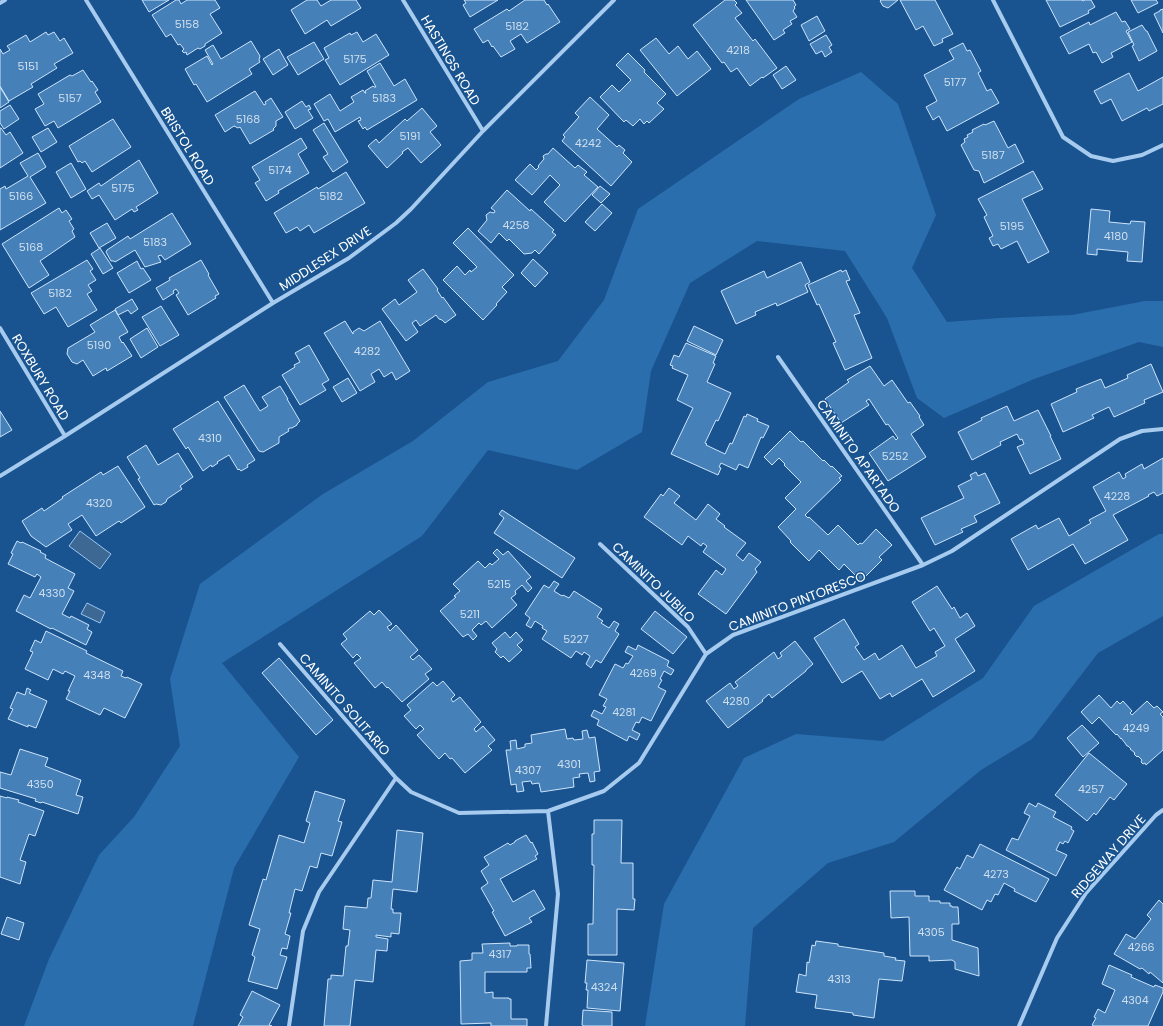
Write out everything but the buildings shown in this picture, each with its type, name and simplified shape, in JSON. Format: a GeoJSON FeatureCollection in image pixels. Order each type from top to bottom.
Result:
{"type":"FeatureCollection","features":[{"type":"Feature","properties":{"kind":"street"},"geometry":{"type":"LineString","coordinates":[[0,3],[5,0]]}},
{"type":"Feature","properties":{"kind":"street","name":"BRISTOL ROAD"},"geometry":{"type":"LineString","coordinates":[[86,0],[273,303]]}},
{"type":"Feature","properties":{"kind":"street","name":"HASTINGS ROAD"},"geometry":{"type":"LineString","coordinates":[[403,0],[483,131]]}},
{"type":"Feature","properties":{"kind":"street","name":"MIDDLESEX DRIVE"},"geometry":{"type":"LineString","coordinates":[[0,476],[273,303],[349,258],[396,224],[411,210],[483,131],[614,0]]}},
{"type":"Feature","properties":{"kind":"street"},"geometry":{"type":"LineString","coordinates":[[993,0],[1063,137],[1091,156],[1113,161],[1142,155],[1163,145]]}},
{"type":"Feature","properties":{"kind":"street","name":"ROXBURY ROAD"},"geometry":{"type":"LineString","coordinates":[[0,328],[65,436]]}},
{"type":"Feature","properties":{"kind":"street","name":"CAMINITO APARTADO"},"geometry":{"type":"LineString","coordinates":[[778,357],[923,565]]}},
{"type":"Feature","properties":{"kind":"street","name":"CAMINITO PINTORESCO"},"geometry":{"type":"LineString","coordinates":[[548,811],[604,791],[639,763],[706,654],[732,635],[923,565],[952,551],[1120,438],[1142,431],[1163,429]]}},
{"type":"Feature","properties":{"kind":"street","name":"CAMINITO JUBILO"},"geometry":{"type":"LineString","coordinates":[[600,544],[688,627],[706,654]]}},
{"type":"Feature","properties":{"kind":"street","name":"CAMINITO SOLITARIO"},"geometry":{"type":"LineString","coordinates":[[280,644],[396,778],[411,792],[459,813],[548,811]]}},
{"type":"Feature","properties":{"kind":"street"},"geometry":{"type":"LineString","coordinates":[[289,1026],[303,931],[316,899],[323,886],[396,778]]}},
{"type":"Feature","properties":{"kind":"street","name":"RIDGEWAY DRIVE"},"geometry":{"type":"LineString","coordinates":[[1019,1026],[1058,938],[1086,893],[1156,815],[1163,810]]}},
{"type":"Feature","properties":{"kind":"street"},"geometry":{"type":"LineString","coordinates":[[546,1026],[558,894],[548,811]]}},
{"type":"Feature","properties":{"kind":"shaded area"},"geometry":{"type":"Polygon","coordinates":[[[861,72],[898,104],[936,215],[912,268],[947,322],[1072,315],[1145,301],[1163,301],[1163,347],[1139,342],[1034,379],[944,418],[917,398],[887,318],[845,251],[757,241],[690,283],[651,371],[642,432],[577,470],[488,450],[422,536],[222,663],[299,757],[234,868],[193,1026],[24,1026],[49,959],[99,855],[134,817],[180,746],[170,679],[200,584],[323,494],[413,441],[488,382],[558,361],[604,300],[638,209],[799,99],[861,72]]]}},
{"type":"Feature","properties":{"kind":"shaded area"},"geometry":{"type":"Polygon","coordinates":[[[80,531],[111,554],[100,569],[69,546],[80,531]]]}},
{"type":"Feature","properties":{"kind":"shaded area"},"geometry":{"type":"Polygon","coordinates":[[[1159,534],[1163,534],[1163,616],[1098,653],[1032,739],[981,770],[894,842],[828,863],[753,928],[745,1026],[645,1026],[664,904],[744,758],[796,734],[883,741],[983,678],[1034,606],[1159,534]]]}},
{"type":"Feature","properties":{"kind":"shaded area"},"geometry":{"type":"Polygon","coordinates":[[[87,603],[105,612],[100,623],[81,614],[87,603]]]}}]}
